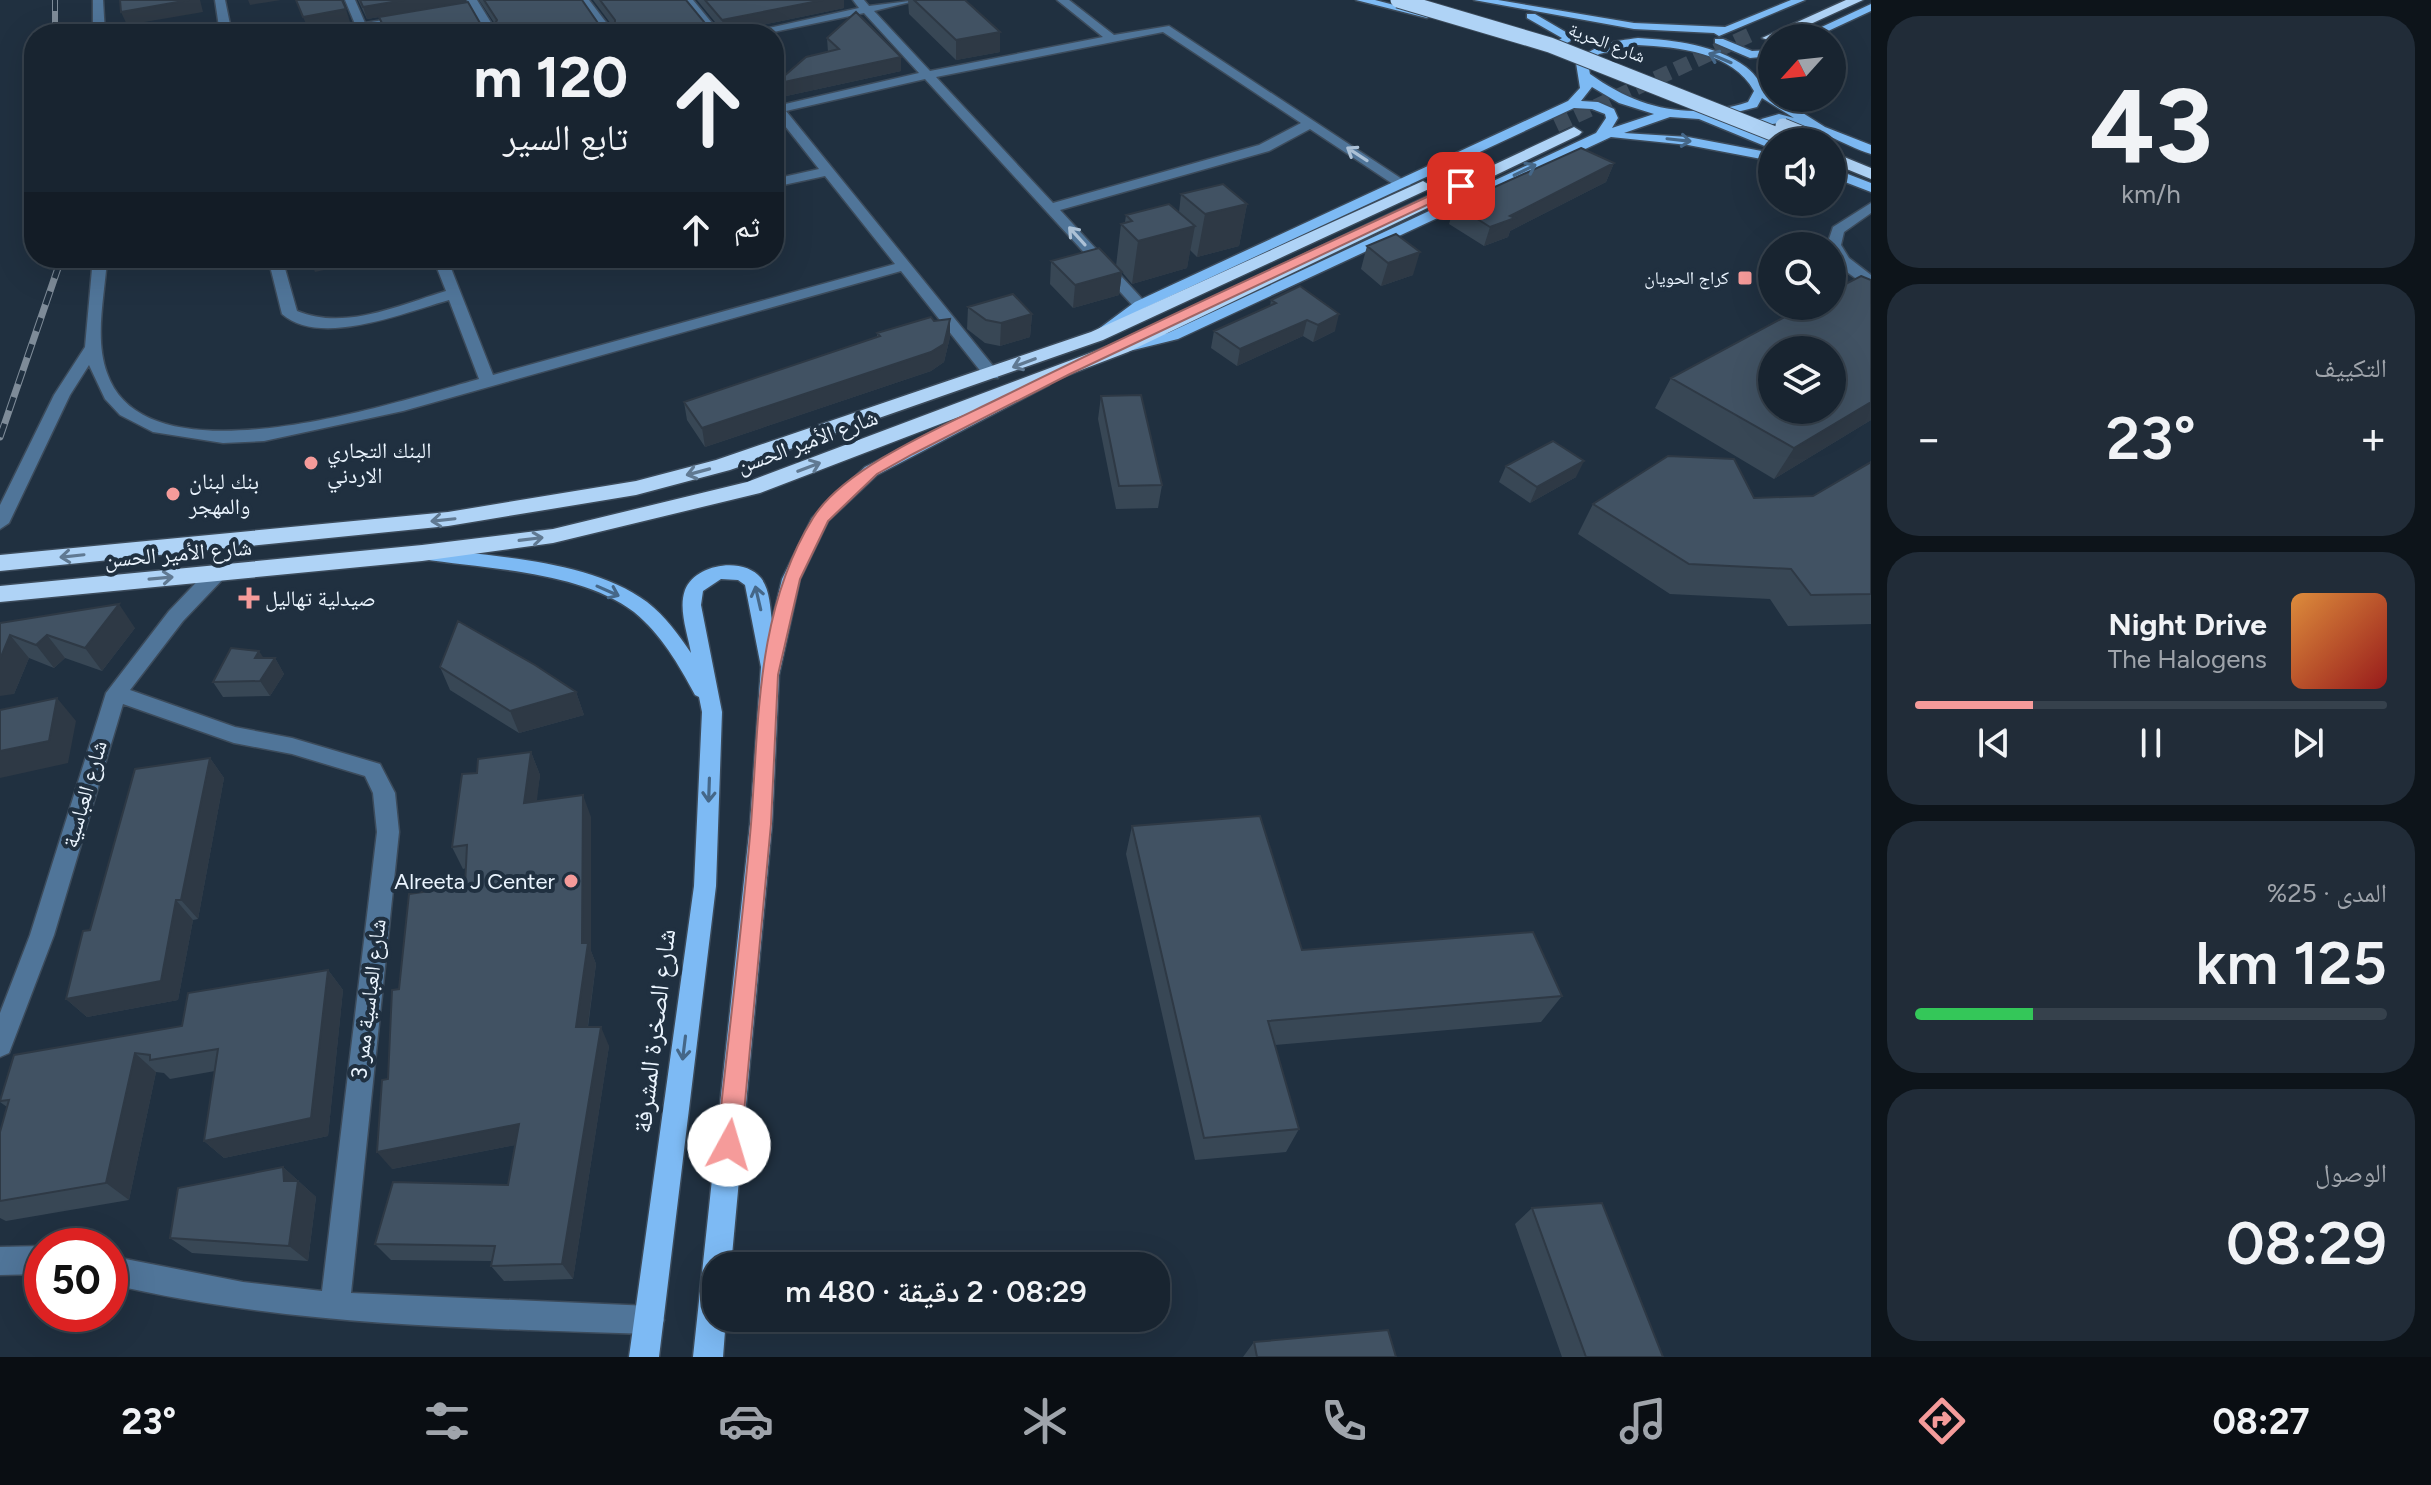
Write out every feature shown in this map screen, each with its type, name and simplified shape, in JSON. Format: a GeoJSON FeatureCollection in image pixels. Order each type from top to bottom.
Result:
{"type":"FeatureCollection","features":[{"type":"Feature","properties":{"kind":"highway","name":"شارع الحرية"},"geometry":{"type":"LineString","coordinates":[[1398,0],[1494,24],[1567,48],[1761,128]]}},
{"type":"Feature","properties":{"kind":"highway","name":"شارع الحرية"},"geometry":{"type":"LineString","coordinates":[[1430,0],[1578,44],[1801,128]]}},
{"type":"Feature","properties":{"kind":"highway"},"geometry":{"type":"LineString","coordinates":[[1754,33],[1826,0]]}},
{"type":"Feature","properties":{"kind":"highway"},"geometry":{"type":"LineString","coordinates":[[1814,24],[1857,0]]}},
{"type":"Feature","properties":{"kind":"highway","name":"شارع الأمير الحسن"},"geometry":{"type":"LineString","coordinates":[[0,563],[448,519],[636,488],[723,465],[992,375],[1097,336],[1556,125]]}},
{"type":"Feature","properties":{"kind":"highway","name":"شارع الأمير الحسن"},"geometry":{"type":"LineString","coordinates":[[0,594],[422,553],[553,536],[753,488],[1121,348],[1574,132]]}},
{"type":"Feature","properties":{"kind":"highway"},"geometry":{"type":"LineString","coordinates":[[1846,152],[1871,162]]}},
{"type":"Feature","properties":{"kind":"highway"},"geometry":{"type":"LineString","coordinates":[[1846,163],[1871,174]]}},
{"type":"Feature","properties":{"kind":"main road"},"geometry":{"type":"LineString","coordinates":[[1361,0],[1534,44],[1558,45],[1570,38],[1531,15]]}},
{"type":"Feature","properties":{"kind":"main road"},"geometry":{"type":"LineString","coordinates":[[1462,0],[1678,46],[1732,63],[1750,75],[1758,88]]}},
{"type":"Feature","properties":{"kind":"main road"},"geometry":{"type":"LineString","coordinates":[[1479,0],[1634,26],[1729,30]]}},
{"type":"Feature","properties":{"kind":"main road"},"geometry":{"type":"LineString","coordinates":[[1678,46],[1729,30],[1800,0]]}},
{"type":"Feature","properties":{"kind":"main road"},"geometry":{"type":"LineString","coordinates":[[1834,24],[1871,7]]}},
{"type":"Feature","properties":{"kind":"main road"},"geometry":{"type":"LineString","coordinates":[[1729,30],[1719,38],[1722,45],[1750,55],[1758,52]]}},
{"type":"Feature","properties":{"kind":"main road"},"geometry":{"type":"LineString","coordinates":[[1097,336],[1140,305],[1404,185],[1572,104],[1586,88],[1584,70],[1588,54],[1603,47],[1649,42]]}},
{"type":"Feature","properties":{"kind":"main road"},"geometry":{"type":"LineString","coordinates":[[1534,44],[1584,70],[1617,98],[1670,113],[1697,116],[1731,113],[1753,104],[1758,95]]}},
{"type":"Feature","properties":{"kind":"main road"},"geometry":{"type":"LineString","coordinates":[[1750,75],[1758,65]]}},
{"type":"Feature","properties":{"kind":"main road"},"geometry":{"type":"LineString","coordinates":[[1572,104],[1594,105],[1610,112],[1612,118],[1601,136]]}},
{"type":"Feature","properties":{"kind":"main road"},"geometry":{"type":"LineString","coordinates":[[1789,112],[1811,128]]}},
{"type":"Feature","properties":{"kind":"main road"},"geometry":{"type":"LineString","coordinates":[[1121,348],[1173,336],[1601,136],[1670,113]]}},
{"type":"Feature","properties":{"kind":"main road"},"geometry":{"type":"LineString","coordinates":[[1697,116],[1758,138]]}},
{"type":"Feature","properties":{"kind":"main road"},"geometry":{"type":"LineString","coordinates":[[1760,128],[1768,120],[1789,120],[1806,128]]}},
{"type":"Feature","properties":{"kind":"main road"},"geometry":{"type":"LineString","coordinates":[[1601,136],[1688,141],[1758,154]]}},
{"type":"Feature","properties":{"kind":"main road"},"geometry":{"type":"LineString","coordinates":[[1846,143],[1871,150]]}},
{"type":"Feature","properties":{"kind":"main road"},"geometry":{"type":"LineString","coordinates":[[1846,178],[1871,188]]}},
{"type":"Feature","properties":{"kind":"main road"},"geometry":{"type":"LineString","coordinates":[[718,1252],[761,824],[769,675],[791,579],[821,518],[846,491],[907,450],[1065,371]]}},
{"type":"Feature","properties":{"kind":"main road"},"geometry":{"type":"LineString","coordinates":[[422,553],[551,573],[604,588],[639,606],[672,641],[692,669],[712,712]]}},
{"type":"Feature","properties":{"kind":"main road"},"geometry":{"type":"LineString","coordinates":[[712,712],[692,605],[699,583],[709,575],[730,572],[753,581],[758,592],[769,675]]}},
{"type":"Feature","properties":{"kind":"main road","name":"شارع الصخرة المشرفة"},"geometry":{"type":"LineString","coordinates":[[644,1357],[705,886],[712,712]]}},
{"type":"Feature","properties":{"kind":"main road"},"geometry":{"type":"LineString","coordinates":[[708,1357],[710,1332]]}},
{"type":"Feature","properties":{"kind":"street"},"geometry":{"type":"LineString","coordinates":[[98,0],[99,24]]}},
{"type":"Feature","properties":{"kind":"street"},"geometry":{"type":"LineString","coordinates":[[220,0],[224,24]]}},
{"type":"Feature","properties":{"kind":"street"},"geometry":{"type":"LineString","coordinates":[[350,0],[360,24]]}},
{"type":"Feature","properties":{"kind":"street"},"geometry":{"type":"LineString","coordinates":[[584,0],[602,24]]}},
{"type":"Feature","properties":{"kind":"street"},"geometry":{"type":"LineString","coordinates":[[687,0],[707,24]]}},
{"type":"Feature","properties":{"kind":"street"},"geometry":{"type":"LineString","coordinates":[[784,25],[862,4],[913,0]]}},
{"type":"Feature","properties":{"kind":"street"},"geometry":{"type":"LineString","coordinates":[[1062,0],[1111,38]]}},
{"type":"Feature","properties":{"kind":"street"},"geometry":{"type":"LineString","coordinates":[[462,10],[474,4],[486,24]]}},
{"type":"Feature","properties":{"kind":"street"},"geometry":{"type":"LineString","coordinates":[[862,4],[1140,305]]}},
{"type":"Feature","properties":{"kind":"street"},"geometry":{"type":"LineString","coordinates":[[388,24],[419,17]]}},
{"type":"Feature","properties":{"kind":"street"},"geometry":{"type":"LineString","coordinates":[[784,105],[1111,38],[1169,29],[1404,185]]}},
{"type":"Feature","properties":{"kind":"street"},"geometry":{"type":"LineString","coordinates":[[784,117],[992,375]]}},
{"type":"Feature","properties":{"kind":"street"},"geometry":{"type":"LineString","coordinates":[[1052,208],[1264,148],[1311,123]]}},
{"type":"Feature","properties":{"kind":"street"},"geometry":{"type":"LineString","coordinates":[[784,181],[828,171]]}},
{"type":"Feature","properties":{"kind":"street"},"geometry":{"type":"LineString","coordinates":[[1871,207],[1838,230],[1834,245],[1844,261],[1871,282]]}},
{"type":"Feature","properties":{"kind":"street"},"geometry":{"type":"LineString","coordinates":[[99,268],[93,347],[99,374],[111,396],[126,411],[159,428],[196,436],[264,436],[397,407],[904,266]]}},
{"type":"Feature","properties":{"kind":"street"},"geometry":{"type":"LineString","coordinates":[[278,268],[290,314],[312,323],[345,323],[452,294]]}},
{"type":"Feature","properties":{"kind":"street"},"geometry":{"type":"LineString","coordinates":[[443,268],[488,382]]}},
{"type":"Feature","properties":{"kind":"street"},"geometry":{"type":"LineString","coordinates":[[0,523],[62,395],[93,347]]}},
{"type":"Feature","properties":{"kind":"street","name":"شارع العباسية"},"geometry":{"type":"LineString","coordinates":[[0,1045],[42,935],[116,693],[176,616],[217,573]]}},
{"type":"Feature","properties":{"kind":"street","name":"شارع العباسية ممر 3"},"geometry":{"type":"LineString","coordinates":[[116,693],[234,735],[292,746],[372,770],[384,793],[388,832],[335,1306]]}},
{"type":"Feature","properties":{"kind":"street"},"geometry":{"type":"LineString","coordinates":[[0,1261],[24,1260]]}},
{"type":"Feature","properties":{"kind":"street"},"geometry":{"type":"LineString","coordinates":[[128,1275],[159,1284],[236,1297],[335,1306],[650,1320]]}},
{"type":"Feature","properties":{"kind":"building"},"geometry":{"type":"Polygon","coordinates":[[[120,0],[189,0],[121,12],[120,0]]]}},
{"type":"Feature","properties":{"kind":"building"},"geometry":{"type":"Polygon","coordinates":[[[296,0],[342,0],[346,9],[303,17],[296,0]]]}},
{"type":"Feature","properties":{"kind":"building"},"geometry":{"type":"Polygon","coordinates":[[[360,0],[404,0],[363,7],[360,0]]]}},
{"type":"Feature","properties":{"kind":"building"},"geometry":{"type":"Polygon","coordinates":[[[484,0],[582,0],[598,23],[615,24],[495,24],[497,20],[484,0]]]}},
{"type":"Feature","properties":{"kind":"building"},"geometry":{"type":"Polygon","coordinates":[[[600,0],[686,0],[705,23],[615,24],[600,0]]]}},
{"type":"Feature","properties":{"kind":"building"},"geometry":{"type":"Polygon","coordinates":[[[705,0],[823,0],[722,20],[705,0]]]}},
{"type":"Feature","properties":{"kind":"building"},"geometry":{"type":"Polygon","coordinates":[[[914,0],[965,0],[1000,32],[956,40],[914,0]]]}},
{"type":"Feature","properties":{"kind":"building"},"geometry":{"type":"Polygon","coordinates":[[[468,2],[480,23],[495,24],[382,24],[379,17],[468,2]]]}},
{"type":"Feature","properties":{"kind":"building"},"geometry":{"type":"Polygon","coordinates":[[[856,12],[901,57],[784,82],[784,76],[806,57],[839,49],[827,38],[856,12]]]}},
{"type":"Feature","properties":{"kind":"building"},"geometry":{"type":"Polygon","coordinates":[[[1581,148],[1614,163],[1510,216],[1515,218],[1490,227],[1455,205],[1581,148]]]}},
{"type":"Feature","properties":{"kind":"building"},"geometry":{"type":"Polygon","coordinates":[[[1223,184],[1247,204],[1205,214],[1181,194],[1223,184]]]}},
{"type":"Feature","properties":{"kind":"building"},"geometry":{"type":"Polygon","coordinates":[[[1169,204],[1195,226],[1138,241],[1121,224],[1132,221],[1126,215],[1169,204]]]}},
{"type":"Feature","properties":{"kind":"building"},"geometry":{"type":"Polygon","coordinates":[[[1396,234],[1420,252],[1388,263],[1367,246],[1396,234]]]}},
{"type":"Feature","properties":{"kind":"building"},"geometry":{"type":"Polygon","coordinates":[[[1099,248],[1122,272],[1075,285],[1051,261],[1099,248]]]}},
{"type":"Feature","properties":{"kind":"building"},"geometry":{"type":"Polygon","coordinates":[[[1861,276],[1871,280],[1871,402],[1846,417],[1846,336],[1758,336],[1758,424],[1834,424],[1794,448],[1671,378],[1779,320],[1846,320],[1846,284],[1861,276]]]}},
{"type":"Feature","properties":{"kind":"building"},"geometry":{"type":"Polygon","coordinates":[[[1300,286],[1339,314],[1318,325],[1307,320],[1240,349],[1214,331],[1276,303],[1271,300],[1300,286]]]}},
{"type":"Feature","properties":{"kind":"building"},"geometry":{"type":"Polygon","coordinates":[[[1013,294],[1032,314],[1001,323],[986,320],[968,307],[1013,294]]]}},
{"type":"Feature","properties":{"kind":"building"},"geometry":{"type":"Polygon","coordinates":[[[931,317],[934,321],[950,319],[944,344],[931,352],[702,428],[684,402],[880,336],[877,333],[931,317]]]}},
{"type":"Feature","properties":{"kind":"building"},"geometry":{"type":"Polygon","coordinates":[[[1141,395],[1162,485],[1119,486],[1101,396],[1141,395]]]}},
{"type":"Feature","properties":{"kind":"building"},"geometry":{"type":"Polygon","coordinates":[[[1553,441],[1584,461],[1537,487],[1506,466],[1553,441]]]}},
{"type":"Feature","properties":{"kind":"building"},"geometry":{"type":"Polygon","coordinates":[[[1668,456],[1734,459],[1754,498],[1813,496],[1871,462],[1871,594],[1811,595],[1791,569],[1689,564],[1593,504],[1668,456]]]}},
{"type":"Feature","properties":{"kind":"building"},"geometry":{"type":"Polygon","coordinates":[[[119,604],[85,648],[47,635],[36,645],[10,635],[0,659],[0,623],[119,604]]]}},
{"type":"Feature","properties":{"kind":"building"},"geometry":{"type":"Polygon","coordinates":[[[458,621],[576,692],[510,711],[440,667],[458,621]]]}},
{"type":"Feature","properties":{"kind":"building"},"geometry":{"type":"Polygon","coordinates":[[[231,648],[259,651],[255,658],[275,658],[260,681],[213,682],[231,648]]]}},
{"type":"Feature","properties":{"kind":"building"},"geometry":{"type":"Polygon","coordinates":[[[57,698],[49,741],[0,751],[0,710],[57,698]]]}},
{"type":"Feature","properties":{"kind":"building"},"geometry":{"type":"Polygon","coordinates":[[[531,752],[524,803],[583,795],[582,943],[588,943],[576,1027],[601,1027],[562,1264],[491,1266],[495,1246],[375,1244],[393,1182],[508,1185],[519,1124],[377,1152],[382,1080],[388,1079],[392,990],[399,989],[409,894],[465,886],[467,845],[452,847],[462,774],[477,773],[478,759],[531,752]]]}},
{"type":"Feature","properties":{"kind":"building"},"geometry":{"type":"Polygon","coordinates":[[[210,758],[181,900],[176,900],[161,981],[66,999],[83,931],[90,930],[135,769],[210,758]]]}},
{"type":"Feature","properties":{"kind":"building"},"geometry":{"type":"Polygon","coordinates":[[[1260,816],[1302,950],[1533,932],[1562,996],[1268,1021],[1299,1129],[1204,1138],[1132,826],[1260,816]]]}},
{"type":"Feature","properties":{"kind":"building"},"geometry":{"type":"Polygon","coordinates":[[[328,970],[311,1118],[204,1141],[218,1049],[150,1060],[150,1055],[135,1053],[106,1183],[0,1201],[0,1132],[9,1100],[0,1101],[14,1055],[182,1026],[188,993],[328,970]]]}},
{"type":"Feature","properties":{"kind":"building"},"geometry":{"type":"Polygon","coordinates":[[[283,1167],[284,1181],[298,1181],[289,1246],[170,1238],[178,1188],[283,1167]]]}},
{"type":"Feature","properties":{"kind":"building"},"geometry":{"type":"Polygon","coordinates":[[[1602,1203],[1663,1357],[1586,1357],[1532,1208],[1602,1203]]]}},
{"type":"Feature","properties":{"kind":"building"},"geometry":{"type":"Polygon","coordinates":[[[1388,1330],[1396,1357],[1257,1357],[1254,1342],[1388,1330]]]}},
{"type":"Feature","properties":{"kind":"tunnel"},"geometry":{"type":"LineString","coordinates":[[1556,125],[1754,33]]}},
{"type":"Feature","properties":{"kind":"railway"},"geometry":{"type":"LineString","coordinates":[[55,0],[55,24]]}},
{"type":"Feature","properties":{"kind":"railway"},"geometry":{"type":"LineString","coordinates":[[0,437],[58,268]]}},
{"type":"Feature","properties":{"kind":"place","name":"كراج الحويان"},"geometry":{"type":"Point","coordinates":[1745,278]}},
{"type":"Feature","properties":{"kind":"place","name":"البنك التجاري الاردني"},"geometry":{"type":"Point","coordinates":[311,463]}},
{"type":"Feature","properties":{"kind":"place","name":"بنك لبنان والمهجر"},"geometry":{"type":"Point","coordinates":[173,494]}},
{"type":"Feature","properties":{"kind":"place","name":"صيدلية تهاليل"},"geometry":{"type":"Point","coordinates":[249,598]}},
{"type":"Feature","properties":{"kind":"place","name":"Alreeta J Center"},"geometry":{"type":"Point","coordinates":[571,881]}},
{"type":"Feature","properties":{"kind":"route"},"geometry":{"type":"LineString","coordinates":[[729,1145],[761,824],[769,675],[791,579],[821,518],[846,491],[871,471],[907,450],[1065,371],[1121,348],[1461,186]]}}]}
